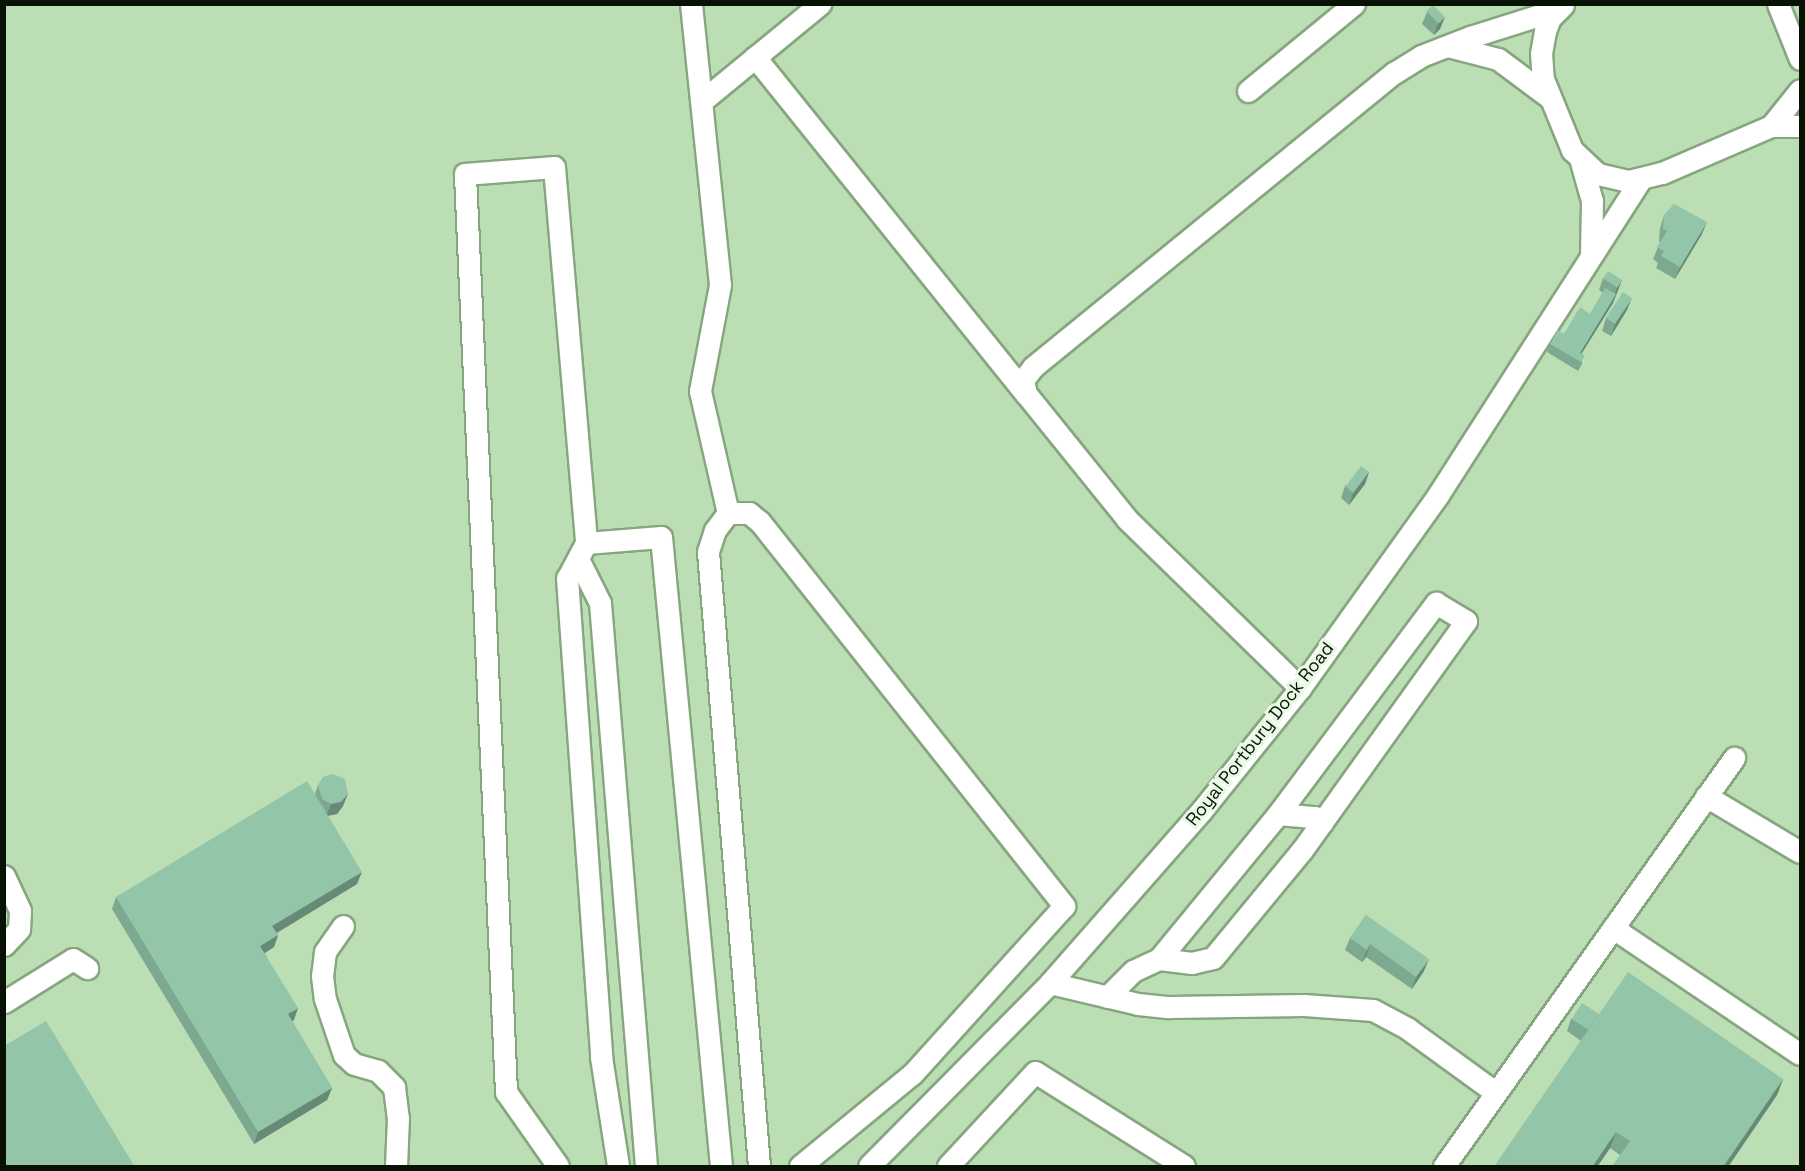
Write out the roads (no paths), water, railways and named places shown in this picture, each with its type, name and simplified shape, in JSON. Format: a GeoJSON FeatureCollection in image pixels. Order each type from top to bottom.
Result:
{"type":"FeatureCollection","features":[{"type":"Feature","properties":{"kind":"street"},"geometry":{"type":"LineString","coordinates":[[691,4],[720,285],[700,391],[728,513]]}},
{"type":"Feature","properties":{"kind":"street"},"geometry":{"type":"LineString","coordinates":[[702,100],[820,4]]}},
{"type":"Feature","properties":{"kind":"street"},"geometry":{"type":"LineString","coordinates":[[1248,91],[1354,4]]}},
{"type":"Feature","properties":{"kind":"street"},"geometry":{"type":"LineString","coordinates":[[1778,4],[1800,59]]}},
{"type":"Feature","properties":{"kind":"street"},"geometry":{"type":"LineString","coordinates":[[1026,394],[1023,380],[1041,361],[1394,73],[1448,46],[1562,7]]}},
{"type":"Feature","properties":{"kind":"street"},"geometry":{"type":"LineString","coordinates":[[1562,7],[1547,25],[1541,53],[1543,79],[1566,140],[1581,162],[1592,201],[1591,252]]}},
{"type":"Feature","properties":{"kind":"street"},"geometry":{"type":"LineString","coordinates":[[1448,46],[1498,59],[1549,98]]}},
{"type":"Feature","properties":{"kind":"street"},"geometry":{"type":"LineString","coordinates":[[755,57],[1127,519],[1300,688]]}},
{"type":"Feature","properties":{"kind":"street"},"geometry":{"type":"LineString","coordinates":[[1771,126],[1800,90]]}},
{"type":"Feature","properties":{"kind":"street"},"geometry":{"type":"LineString","coordinates":[[1581,162],[1607,177],[1640,180],[1771,126],[1800,126]]}},
{"type":"Feature","properties":{"kind":"street"},"geometry":{"type":"LineString","coordinates":[[558,1167],[506,1092],[465,174],[554,167],[582,551],[600,603],[646,1167]]}},
{"type":"Feature","properties":{"kind":"street","name":"Royal Portbury Dock Road"},"geometry":{"type":"LineString","coordinates":[[869,1167],[1050,982],[1202,810],[1300,688],[1438,495],[1591,252],[1640,180]]}},
{"type":"Feature","properties":{"kind":"street"},"geometry":{"type":"LineString","coordinates":[[728,513],[715,530],[708,552],[759,1167]]}},
{"type":"Feature","properties":{"kind":"street"},"geometry":{"type":"LineString","coordinates":[[728,513],[749,513],[760,522],[1064,906],[912,1074],[800,1167]]}},
{"type":"Feature","properties":{"kind":"street"},"geometry":{"type":"LineString","coordinates":[[582,551],[661,537],[721,1167]]}},
{"type":"Feature","properties":{"kind":"street"},"geometry":{"type":"LineString","coordinates":[[582,551],[567,578],[601,1057],[618,1167]]}},
{"type":"Feature","properties":{"kind":"street"},"geometry":{"type":"LineString","coordinates":[[1107,997],[1133,971],[1159,959],[1278,814],[1436,603],[1466,621],[1322,822],[1213,958],[1192,963],[1159,959]]}},
{"type":"Feature","properties":{"kind":"street"},"geometry":{"type":"LineString","coordinates":[[1444,1167],[1734,758]]}},
{"type":"Feature","properties":{"kind":"street"},"geometry":{"type":"LineString","coordinates":[[1707,796],[1800,852]]}},
{"type":"Feature","properties":{"kind":"street"},"geometry":{"type":"LineString","coordinates":[[1278,814],[1315,818],[1322,822]]}},
{"type":"Feature","properties":{"kind":"street"},"geometry":{"type":"LineString","coordinates":[[4,876],[20,911],[19,929],[4,945]]}},
{"type":"Feature","properties":{"kind":"street"},"geometry":{"type":"LineString","coordinates":[[344,926],[325,952],[322,976],[325,999],[344,1055],[354,1064],[378,1071],[393,1087],[398,1099],[397,1163]]}},
{"type":"Feature","properties":{"kind":"street"},"geometry":{"type":"LineString","coordinates":[[1613,928],[1800,1054]]}},
{"type":"Feature","properties":{"kind":"street"},"geometry":{"type":"LineString","coordinates":[[4,1002],[73,959],[87,968]]}},
{"type":"Feature","properties":{"kind":"street"},"geometry":{"type":"LineString","coordinates":[[1050,982],[1107,997],[1169,1007],[1316,1006],[1373,1010],[1408,1029],[1496,1092]]}},
{"type":"Feature","properties":{"kind":"street"},"geometry":{"type":"LineString","coordinates":[[948,1167],[1035,1072],[1184,1167]]}}]}
